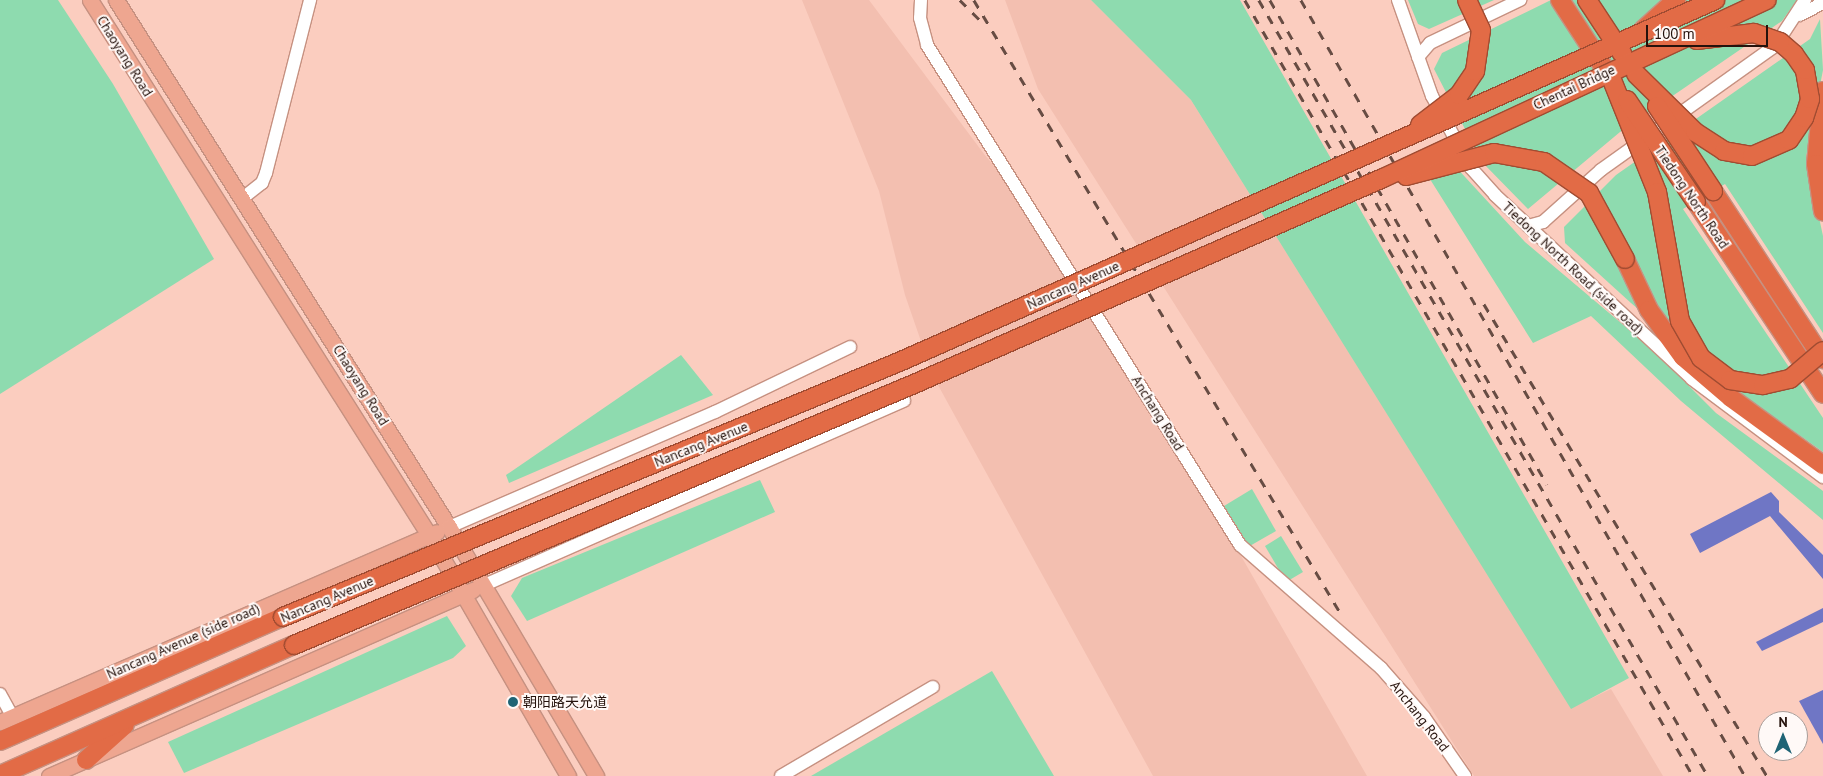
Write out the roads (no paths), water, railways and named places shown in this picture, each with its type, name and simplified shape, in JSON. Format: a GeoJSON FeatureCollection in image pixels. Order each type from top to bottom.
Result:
{"type":"FeatureCollection","features":[{"type":"Feature","properties":{"kind":"highway"},"geometry":{"type":"LineString","coordinates":[[1399,140],[1459,95],[1472,77],[1480,58],[1481,30],[1467,0]]}},
{"type":"Feature","properties":{"kind":"highway"},"geometry":{"type":"LineString","coordinates":[[1549,0],[1580,30]]}},
{"type":"Feature","properties":{"kind":"highway","name":"Tiedong North Road"},"geometry":{"type":"LineString","coordinates":[[1560,0],[1823,394]]}},
{"type":"Feature","properties":{"kind":"highway","name":"Tiedong North Road"},"geometry":{"type":"LineString","coordinates":[[1587,0],[1607,30],[1638,65],[1714,191],[1823,359]]}},
{"type":"Feature","properties":{"kind":"highway"},"geometry":{"type":"LineString","coordinates":[[1598,0],[1607,30]]}},
{"type":"Feature","properties":{"kind":"highway"},"geometry":{"type":"LineString","coordinates":[[1638,35],[1676,0]]}},
{"type":"Feature","properties":{"kind":"highway","name":"Chentai Bridge"},"geometry":{"type":"LineString","coordinates":[[1399,140],[1715,0]]}},
{"type":"Feature","properties":{"kind":"highway","name":"Chentai Bridge"},"geometry":{"type":"LineString","coordinates":[[1383,178],[1638,65],[1767,0]]}},
{"type":"Feature","properties":{"kind":"highway"},"geometry":{"type":"LineString","coordinates":[[1754,33],[1780,42],[1794,54],[1809,85],[1808,107],[1798,129],[1778,148],[1752,156],[1737,155],[1695,132],[1638,65],[1708,37],[1754,33]]}},
{"type":"Feature","properties":{"kind":"highway"},"geometry":{"type":"LineString","coordinates":[[1612,80],[1657,192],[1680,321],[1701,358],[1730,380],[1763,385],[1790,379],[1823,351]]}},
{"type":"Feature","properties":{"kind":"highway"},"geometry":{"type":"LineString","coordinates":[[1823,91],[1816,164],[1823,211]]}},
{"type":"Feature","properties":{"kind":"highway","name":"Nancang Avenue"},"geometry":{"type":"LineString","coordinates":[[0,741],[283,616],[899,362],[1399,140]]}},
{"type":"Feature","properties":{"kind":"highway"},"geometry":{"type":"LineString","coordinates":[[1383,178],[1494,153],[1529,157],[1560,169],[1580,184],[1602,210],[1649,310],[1676,349],[1710,382],[1823,465]]}},
{"type":"Feature","properties":{"kind":"highway","name":"Nancang Avenue"},"geometry":{"type":"LineString","coordinates":[[0,775],[294,645],[923,380],[1383,178]]}},
{"type":"Feature","properties":{"kind":"highway"},"geometry":{"type":"LineString","coordinates":[[74,767],[139,713]]}},
{"type":"Feature","properties":{"kind":"main road","name":"Chaoyang Road"},"geometry":{"type":"LineString","coordinates":[[90,0],[429,535],[568,776]]}},
{"type":"Feature","properties":{"kind":"main road","name":"Chaoyang Road"},"geometry":{"type":"LineString","coordinates":[[116,0],[244,197],[449,527],[482,586],[596,776]]}},
{"type":"Feature","properties":{"kind":"main road"},"geometry":{"type":"LineString","coordinates":[[149,94],[168,82]]}},
{"type":"Feature","properties":{"kind":"main road","name":"Nancang Avenue (side road)"},"geometry":{"type":"LineString","coordinates":[[6,719],[449,527]]}},
{"type":"Feature","properties":{"kind":"main road"},"geometry":{"type":"LineString","coordinates":[[49,776],[74,767],[482,586]]}},
{"type":"Feature","properties":{"kind":"main road"},"geometry":{"type":"LineString","coordinates":[[434,607],[462,609],[519,691]]}},
{"type":"Feature","properties":{"kind":"main road"},"geometry":{"type":"LineString","coordinates":[[50,700],[136,681]]}},
{"type":"Feature","properties":{"kind":"street"},"geometry":{"type":"LineString","coordinates":[[244,197],[262,182],[266,173],[310,0]]}},
{"type":"Feature","properties":{"kind":"street","name":"Anchang Road"},"geometry":{"type":"LineString","coordinates":[[921,0],[920,18],[927,45],[1240,545],[1381,668],[1424,717],[1466,776]]}},
{"type":"Feature","properties":{"kind":"street","name":"Tiedong North Road (side road)"},"geometry":{"type":"LineString","coordinates":[[1398,0],[1432,96],[1472,168],[1528,226],[1692,379],[1823,477]]}},
{"type":"Feature","properties":{"kind":"street"},"geometry":{"type":"LineString","coordinates":[[1418,57],[1430,43],[1520,0]]}},
{"type":"Feature","properties":{"kind":"street"},"geometry":{"type":"LineString","coordinates":[[1528,226],[1543,222],[1601,170],[1775,46],[1798,16],[1805,0]]}},
{"type":"Feature","properties":{"kind":"street"},"geometry":{"type":"LineString","coordinates":[[1798,16],[1823,3]]}},
{"type":"Feature","properties":{"kind":"street"},"geometry":{"type":"LineString","coordinates":[[449,527],[715,412],[850,347]]}},
{"type":"Feature","properties":{"kind":"street"},"geometry":{"type":"LineString","coordinates":[[482,586],[904,401]]}},
{"type":"Feature","properties":{"kind":"street"},"geometry":{"type":"LineString","coordinates":[[781,776],[933,687]]}},
{"type":"Feature","properties":{"kind":"street"},"geometry":{"type":"LineString","coordinates":[[0,694],[6,719]]}},
{"type":"Feature","properties":{"kind":"water"},"geometry":{"type":"Polygon","coordinates":[[[1771,492],[1779,501],[1779,512],[1823,555],[1823,579],[1770,516],[1700,553],[1690,534],[1771,492]]]}},
{"type":"Feature","properties":{"kind":"water"},"geometry":{"type":"Polygon","coordinates":[[[1823,608],[1823,622],[1762,651],[1756,642],[1823,608]]]}},
{"type":"Feature","properties":{"kind":"water"},"geometry":{"type":"Polygon","coordinates":[[[1823,690],[1823,744],[1808,717],[1808,711],[1805,711],[1799,701],[1823,690]]]}},
{"type":"Feature","properties":{"kind":"railway"},"geometry":{"type":"LineString","coordinates":[[960,0],[984,24]]}},
{"type":"Feature","properties":{"kind":"railway"},"geometry":{"type":"LineString","coordinates":[[974,0],[1341,614]]}},
{"type":"Feature","properties":{"kind":"railway"},"geometry":{"type":"LineString","coordinates":[[1245,0],[1693,776]]}},
{"type":"Feature","properties":{"kind":"railway"},"geometry":{"type":"LineString","coordinates":[[1259,0],[1708,776]]}},
{"type":"Feature","properties":{"kind":"railway"},"geometry":{"type":"LineString","coordinates":[[1270,0],[1547,484]]}},
{"type":"Feature","properties":{"kind":"railway"},"geometry":{"type":"LineString","coordinates":[[1301,0],[1745,776]]}},
{"type":"Feature","properties":{"kind":"railway"},"geometry":{"type":"LineString","coordinates":[[1484,304],[1767,776]]}},
{"type":"Feature","properties":{"kind":"place","name":"朝阳路天允道"},"geometry":{"type":"Point","coordinates":[513,702]}}]}
